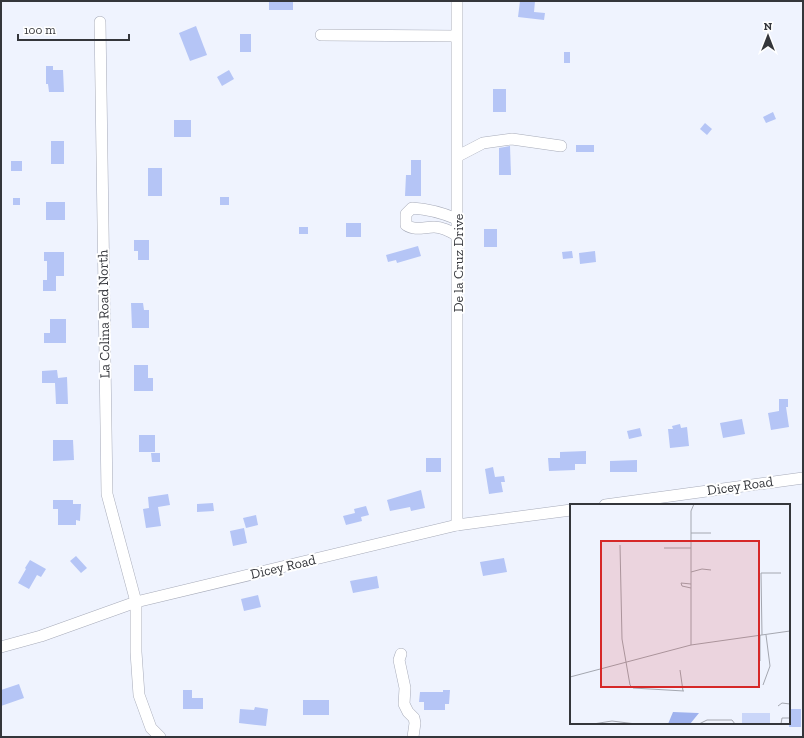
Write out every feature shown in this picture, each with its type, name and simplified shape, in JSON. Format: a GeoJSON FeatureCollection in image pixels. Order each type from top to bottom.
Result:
{"type":"FeatureCollection","features":[{"type":"Feature","properties":{"kind":"street","name":"De la Cruz Drive"},"geometry":{"type":"LineString","coordinates":[[457,1],[457,526]]}},
{"type":"Feature","properties":{"kind":"street","name":"La Colina Road North"},"geometry":{"type":"LineString","coordinates":[[100,22],[107,494],[136,602],[136,652],[139,695],[151,728],[160,737]]}},
{"type":"Feature","properties":{"kind":"street"},"geometry":{"type":"LineString","coordinates":[[321,35],[456,36]]}},
{"type":"Feature","properties":{"kind":"street"},"geometry":{"type":"LineString","coordinates":[[458,156],[483,143],[512,139],[561,146]]}},
{"type":"Feature","properties":{"kind":"street"},"geometry":{"type":"LineString","coordinates":[[458,219],[423,209],[412,208],[406,214],[406,225],[411,229],[436,227],[458,236]]}},
{"type":"Feature","properties":{"kind":"street","name":"Dicey Road"},"geometry":{"type":"LineString","coordinates":[[612,504],[803,478]]}},
{"type":"Feature","properties":{"kind":"street","name":"Dicey Road"},"geometry":{"type":"LineString","coordinates":[[1,647],[41,636],[136,602],[457,526],[570,510]]}},
{"type":"Feature","properties":{"kind":"street"},"geometry":{"type":"LineString","coordinates":[[401,654],[398,660],[405,688],[404,704],[408,712],[414,718],[415,723],[413,737]]}},
{"type":"Feature","properties":{"kind":"building"},"geometry":{"type":"Polygon","coordinates":[[[269,1],[293,1],[293,10],[269,10],[269,1]]]}},
{"type":"Feature","properties":{"kind":"building"},"geometry":{"type":"Polygon","coordinates":[[[520,1],[535,1],[534,12],[545,13],[544,20],[518,17],[520,1]]]}},
{"type":"Feature","properties":{"kind":"building"},"geometry":{"type":"Polygon","coordinates":[[[196,26],[207,55],[190,61],[179,33],[196,26]]]}},
{"type":"Feature","properties":{"kind":"building"},"geometry":{"type":"Polygon","coordinates":[[[240,34],[251,34],[251,52],[240,52],[240,34]]]}},
{"type":"Feature","properties":{"kind":"building"},"geometry":{"type":"Polygon","coordinates":[[[564,52],[570,52],[570,63],[564,63],[564,52]]]}},
{"type":"Feature","properties":{"kind":"building"},"geometry":{"type":"Polygon","coordinates":[[[46,66],[53,66],[53,70],[63,70],[64,92],[49,92],[48,84],[46,84],[46,66]]]}},
{"type":"Feature","properties":{"kind":"building"},"geometry":{"type":"Polygon","coordinates":[[[229,70],[234,79],[222,86],[217,77],[229,70]]]}},
{"type":"Feature","properties":{"kind":"building"},"geometry":{"type":"Polygon","coordinates":[[[493,89],[506,89],[506,112],[493,112],[493,89]]]}},
{"type":"Feature","properties":{"kind":"building"},"geometry":{"type":"Polygon","coordinates":[[[773,112],[776,119],[766,123],[763,117],[773,112]]]}},
{"type":"Feature","properties":{"kind":"building"},"geometry":{"type":"Polygon","coordinates":[[[174,120],[191,120],[191,137],[174,137],[174,120]]]}},
{"type":"Feature","properties":{"kind":"building"},"geometry":{"type":"Polygon","coordinates":[[[705,123],[712,129],[707,135],[700,129],[705,123]]]}},
{"type":"Feature","properties":{"kind":"building"},"geometry":{"type":"Polygon","coordinates":[[[51,141],[64,141],[64,164],[51,164],[51,141]]]}},
{"type":"Feature","properties":{"kind":"building"},"geometry":{"type":"Polygon","coordinates":[[[576,145],[594,145],[594,152],[576,152],[576,145]]]}},
{"type":"Feature","properties":{"kind":"building"},"geometry":{"type":"Polygon","coordinates":[[[510,146],[511,175],[499,175],[499,148],[510,146]]]}},
{"type":"Feature","properties":{"kind":"building"},"geometry":{"type":"Polygon","coordinates":[[[411,160],[421,160],[421,196],[405,196],[406,175],[411,175],[411,160]]]}},
{"type":"Feature","properties":{"kind":"building"},"geometry":{"type":"Polygon","coordinates":[[[11,161],[22,161],[22,171],[11,171],[11,161]]]}},
{"type":"Feature","properties":{"kind":"building"},"geometry":{"type":"Polygon","coordinates":[[[148,168],[162,168],[162,196],[148,196],[148,168]]]}},
{"type":"Feature","properties":{"kind":"building"},"geometry":{"type":"Polygon","coordinates":[[[220,197],[229,197],[229,205],[220,205],[220,197]]]}},
{"type":"Feature","properties":{"kind":"building"},"geometry":{"type":"Polygon","coordinates":[[[13,198],[20,198],[20,205],[13,205],[13,198]]]}},
{"type":"Feature","properties":{"kind":"building"},"geometry":{"type":"Polygon","coordinates":[[[46,202],[65,202],[65,220],[46,220],[46,202]]]}},
{"type":"Feature","properties":{"kind":"building"},"geometry":{"type":"Polygon","coordinates":[[[346,223],[361,223],[361,237],[346,237],[346,223]]]}},
{"type":"Feature","properties":{"kind":"building"},"geometry":{"type":"Polygon","coordinates":[[[299,227],[308,227],[308,234],[299,234],[299,227]]]}},
{"type":"Feature","properties":{"kind":"building"},"geometry":{"type":"Polygon","coordinates":[[[484,229],[497,229],[497,247],[484,247],[484,229]]]}},
{"type":"Feature","properties":{"kind":"building"},"geometry":{"type":"Polygon","coordinates":[[[134,240],[149,240],[149,260],[138,260],[138,251],[134,251],[134,240]]]}},
{"type":"Feature","properties":{"kind":"building"},"geometry":{"type":"Polygon","coordinates":[[[418,246],[421,256],[397,263],[396,260],[388,262],[386,255],[418,246]]]}},
{"type":"Feature","properties":{"kind":"building"},"geometry":{"type":"Polygon","coordinates":[[[572,251],[573,258],[563,259],[562,252],[572,251]]]}},
{"type":"Feature","properties":{"kind":"building"},"geometry":{"type":"Polygon","coordinates":[[[595,251],[596,262],[580,264],[579,253],[595,251]]]}},
{"type":"Feature","properties":{"kind":"building"},"geometry":{"type":"Polygon","coordinates":[[[44,252],[64,252],[64,276],[56,276],[56,291],[43,291],[43,280],[47,280],[47,261],[44,261],[44,252]]]}},
{"type":"Feature","properties":{"kind":"building"},"geometry":{"type":"Polygon","coordinates":[[[131,303],[143,303],[144,310],[149,310],[149,328],[132,328],[131,303]]]}},
{"type":"Feature","properties":{"kind":"building"},"geometry":{"type":"Polygon","coordinates":[[[50,319],[66,319],[66,343],[44,343],[44,333],[50,333],[50,319]]]}},
{"type":"Feature","properties":{"kind":"building"},"geometry":{"type":"Polygon","coordinates":[[[134,365],[148,365],[148,378],[153,378],[153,391],[134,391],[134,365]]]}},
{"type":"Feature","properties":{"kind":"building"},"geometry":{"type":"Polygon","coordinates":[[[57,370],[58,378],[67,377],[68,404],[56,404],[55,383],[42,383],[42,371],[57,370]]]}},
{"type":"Feature","properties":{"kind":"building"},"geometry":{"type":"Polygon","coordinates":[[[779,399],[788,399],[788,407],[786,407],[789,427],[771,430],[768,413],[779,411],[779,399]]]}},
{"type":"Feature","properties":{"kind":"building"},"geometry":{"type":"Polygon","coordinates":[[[742,419],[745,434],[723,438],[720,423],[742,419]]]}},
{"type":"Feature","properties":{"kind":"building"},"geometry":{"type":"Polygon","coordinates":[[[680,424],[681,428],[687,427],[689,446],[670,448],[668,429],[673,429],[672,426],[680,424]]]}},
{"type":"Feature","properties":{"kind":"building"},"geometry":{"type":"Polygon","coordinates":[[[640,428],[642,436],[629,439],[627,431],[640,428]]]}},
{"type":"Feature","properties":{"kind":"building"},"geometry":{"type":"Polygon","coordinates":[[[139,435],[155,435],[155,452],[139,452],[139,435]]]}},
{"type":"Feature","properties":{"kind":"building"},"geometry":{"type":"Polygon","coordinates":[[[53,440],[73,440],[74,460],[53,461],[53,440]]]}},
{"type":"Feature","properties":{"kind":"building"},"geometry":{"type":"Polygon","coordinates":[[[586,451],[586,464],[575,464],[575,470],[549,471],[548,458],[560,458],[560,452],[586,451]]]}},
{"type":"Feature","properties":{"kind":"building"},"geometry":{"type":"Polygon","coordinates":[[[151,453],[160,453],[160,462],[152,462],[151,453]]]}},
{"type":"Feature","properties":{"kind":"building"},"geometry":{"type":"Polygon","coordinates":[[[426,458],[441,458],[441,472],[426,472],[426,458]]]}},
{"type":"Feature","properties":{"kind":"building"},"geometry":{"type":"Polygon","coordinates":[[[637,460],[637,472],[610,472],[610,461],[637,460]]]}},
{"type":"Feature","properties":{"kind":"building"},"geometry":{"type":"Polygon","coordinates":[[[493,467],[495,477],[504,476],[505,482],[501,482],[503,492],[489,494],[485,469],[493,467]]]}},
{"type":"Feature","properties":{"kind":"building"},"geometry":{"type":"Polygon","coordinates":[[[421,490],[425,508],[411,511],[410,507],[390,511],[387,500],[421,490]]]}},
{"type":"Feature","properties":{"kind":"building"},"geometry":{"type":"Polygon","coordinates":[[[168,494],[170,505],[158,507],[161,526],[146,528],[143,509],[149,508],[148,497],[168,494]]]}},
{"type":"Feature","properties":{"kind":"building"},"geometry":{"type":"Polygon","coordinates":[[[53,500],[73,500],[73,504],[81,504],[80,521],[76,520],[76,525],[58,525],[58,509],[53,509],[53,500]]]}},
{"type":"Feature","properties":{"kind":"building"},"geometry":{"type":"Polygon","coordinates":[[[213,503],[214,511],[197,512],[197,504],[213,503]]]}},
{"type":"Feature","properties":{"kind":"building"},"geometry":{"type":"Polygon","coordinates":[[[366,506],[369,515],[361,517],[362,521],[346,525],[343,516],[355,513],[354,509],[366,506]]]}},
{"type":"Feature","properties":{"kind":"building"},"geometry":{"type":"Polygon","coordinates":[[[256,515],[258,525],[246,528],[243,518],[256,515]]]}},
{"type":"Feature","properties":{"kind":"building"},"geometry":{"type":"Polygon","coordinates":[[[244,528],[247,543],[233,546],[230,531],[244,528]]]}},
{"type":"Feature","properties":{"kind":"building"},"geometry":{"type":"Polygon","coordinates":[[[76,556],[87,568],[81,573],[70,561],[76,556]]]}},
{"type":"Feature","properties":{"kind":"building"},"geometry":{"type":"Polygon","coordinates":[[[504,558],[507,572],[483,576],[480,562],[504,558]]]}},
{"type":"Feature","properties":{"kind":"building"},"geometry":{"type":"Polygon","coordinates":[[[30,560],[46,569],[41,577],[37,575],[29,589],[18,583],[30,560]]]}},
{"type":"Feature","properties":{"kind":"building"},"geometry":{"type":"Polygon","coordinates":[[[377,576],[379,588],[353,593],[350,581],[377,576]]]}},
{"type":"Feature","properties":{"kind":"building"},"geometry":{"type":"Polygon","coordinates":[[[258,595],[261,607],[244,611],[241,599],[258,595]]]}},
{"type":"Feature","properties":{"kind":"building"},"geometry":{"type":"Polygon","coordinates":[[[19,684],[24,698],[1,706],[1,690],[19,684]]]}},
{"type":"Feature","properties":{"kind":"building"},"geometry":{"type":"Polygon","coordinates":[[[183,690],[192,690],[192,698],[203,698],[203,709],[183,709],[183,690]]]}},
{"type":"Feature","properties":{"kind":"building"},"geometry":{"type":"Polygon","coordinates":[[[443,690],[450,690],[449,704],[445,704],[445,710],[424,710],[424,702],[419,702],[420,692],[443,692],[443,690]]]}},
{"type":"Feature","properties":{"kind":"building"},"geometry":{"type":"Polygon","coordinates":[[[303,700],[329,700],[329,715],[303,715],[303,700]]]}},
{"type":"Feature","properties":{"kind":"building"},"geometry":{"type":"Polygon","coordinates":[[[255,707],[268,709],[266,726],[239,723],[240,709],[254,710],[255,707]]]}},
{"type":"Feature","properties":{"kind":"building"},"geometry":{"type":"Polygon","coordinates":[[[790,709],[801,709],[801,727],[789,727],[790,709]]]}}]}
